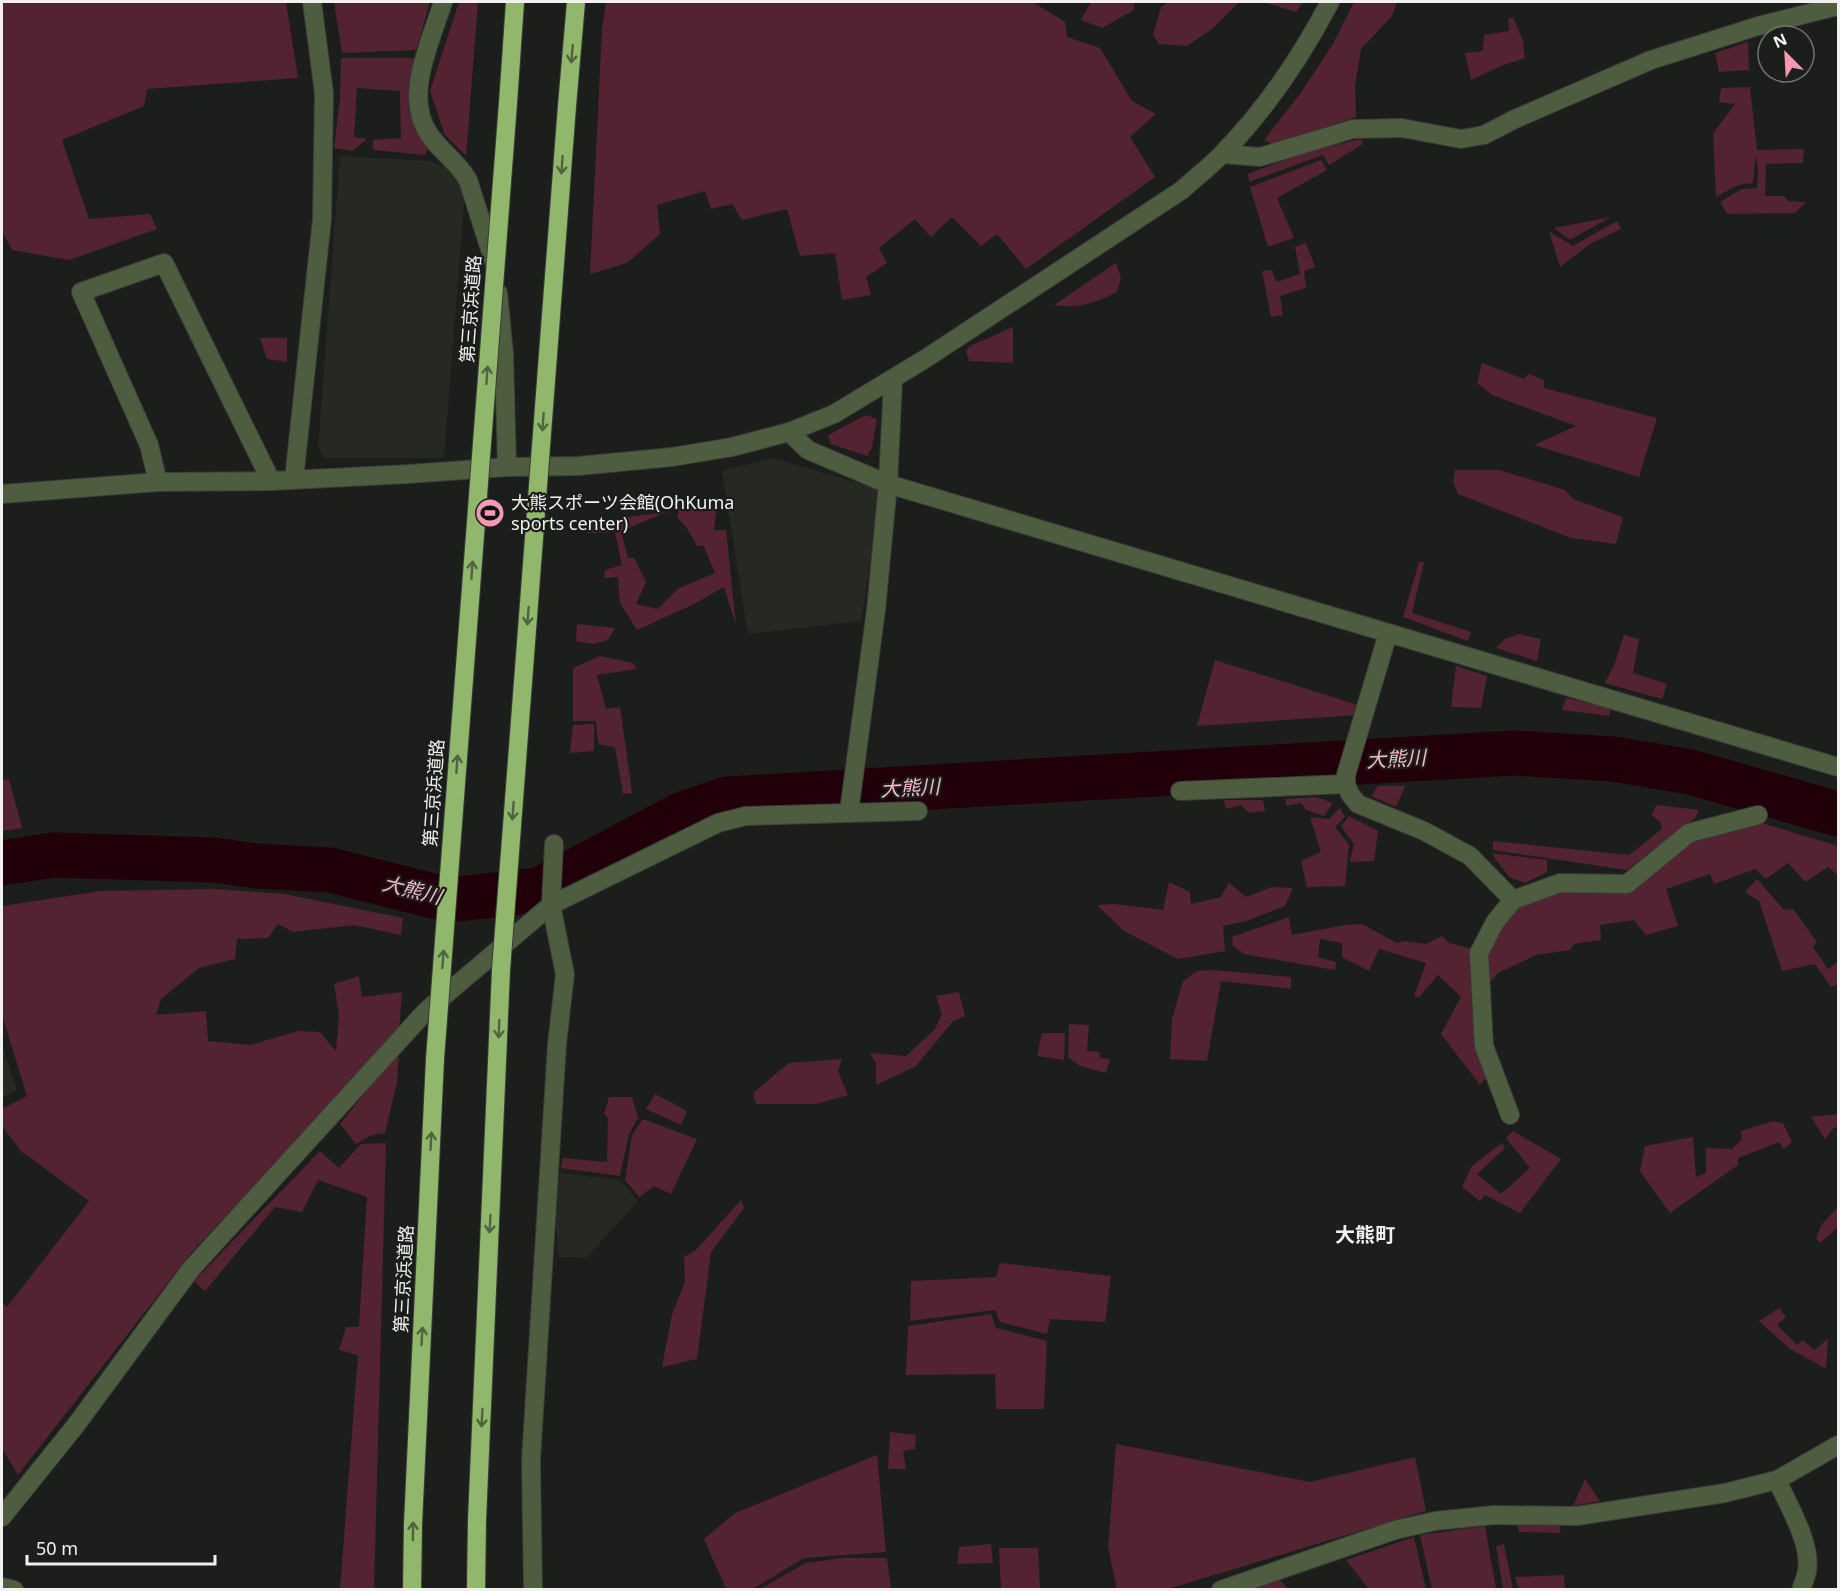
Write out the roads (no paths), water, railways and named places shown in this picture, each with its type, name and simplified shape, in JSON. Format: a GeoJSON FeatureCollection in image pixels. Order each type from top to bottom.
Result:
{"type":"FeatureCollection","features":[{"type":"Feature","properties":{"kind":"highway","name":"第三京浜道路"},"geometry":{"type":"LineString","coordinates":[[412,1590],[413,1524],[435,1059],[514,2]]}},
{"type":"Feature","properties":{"kind":"highway"},"geometry":{"type":"LineString","coordinates":[[476,1590],[501,970],[576,2]]}},
{"type":"Feature","properties":{"kind":"street"},"geometry":{"type":"LineString","coordinates":[[294,479],[322,219],[324,93],[312,2]]}},
{"type":"Feature","properties":{"kind":"street"},"geometry":{"type":"LineString","coordinates":[[443,2],[422,67],[417,92],[420,114],[429,134],[462,169],[468,180],[495,261],[504,354],[507,468]]}},
{"type":"Feature","properties":{"kind":"street"},"geometry":{"type":"LineString","coordinates":[[2,494],[158,482],[271,481],[578,466],[672,457],[732,447],[789,432],[834,414],[892,380],[1182,190],[1222,154],[1267,103],[1308,43],[1330,2]]}},
{"type":"Feature","properties":{"kind":"street"},"geometry":{"type":"LineString","coordinates":[[1222,154],[1260,157],[1353,129],[1402,128],[1461,139],[1484,135],[1515,118],[1651,60],[1758,26],[1839,6]]}},
{"type":"Feature","properties":{"kind":"street"},"geometry":{"type":"LineString","coordinates":[[158,482],[149,445],[81,292],[164,263],[271,481]]}},
{"type":"Feature","properties":{"kind":"street"},"geometry":{"type":"LineString","coordinates":[[849,812],[876,610],[888,484],[892,380]]}},
{"type":"Feature","properties":{"kind":"street"},"geometry":{"type":"LineString","coordinates":[[789,432],[808,450],[888,484],[1839,767]]}},
{"type":"Feature","properties":{"kind":"street"},"geometry":{"type":"LineString","coordinates":[[1388,633],[1346,779],[1350,794],[1358,804],[1425,831],[1470,856],[1513,900]]}},
{"type":"Feature","properties":{"kind":"street"},"geometry":{"type":"LineString","coordinates":[[1180,791],[1346,779]]}},
{"type":"Feature","properties":{"kind":"street"},"geometry":{"type":"LineString","coordinates":[[2,1517],[76,1425],[191,1269],[426,1011],[551,905],[718,822],[746,816],[918,811]]}},
{"type":"Feature","properties":{"kind":"street"},"geometry":{"type":"LineString","coordinates":[[1510,1115],[1484,1046],[1479,953],[1495,922],[1513,900],[1560,883],[1627,884],[1689,833],[1758,815]]}},
{"type":"Feature","properties":{"kind":"street"},"geometry":{"type":"LineString","coordinates":[[533,1590],[531,1460],[557,1044],[565,974],[551,905],[554,844]]}},
{"type":"Feature","properties":{"kind":"street"},"geometry":{"type":"LineString","coordinates":[[1221,1590],[1395,1530],[1435,1521],[1494,1515],[1577,1516],[1725,1493],[1777,1480],[1839,1445]]}},
{"type":"Feature","properties":{"kind":"street"},"geometry":{"type":"LineString","coordinates":[[1777,1480],[1807,1551],[1808,1570],[1801,1590]]}},
{"type":"Feature","properties":{"kind":"street"},"geometry":{"type":"LineString","coordinates":[[2,1587],[14,1590]]}},
{"type":"Feature","properties":{"kind":"waterway","name":"大熊川"},"geometry":{"type":"LineString","coordinates":[[2,863],[54,855],[214,860],[256,866],[330,870],[449,900],[539,890],[683,814],[727,799],[1514,753],[1614,759],[1690,772],[1838,814]]}},
{"type":"Feature","properties":{"kind":"place","name":"大熊スポーツ会館(OhKuma sports center)"},"geometry":{"type":"Point","coordinates":[490,513]}},
{"type":"Feature","properties":{"kind":"district","name":"大熊町"},"geometry":{"type":"Point","coordinates":[1365,1235]}}]}
